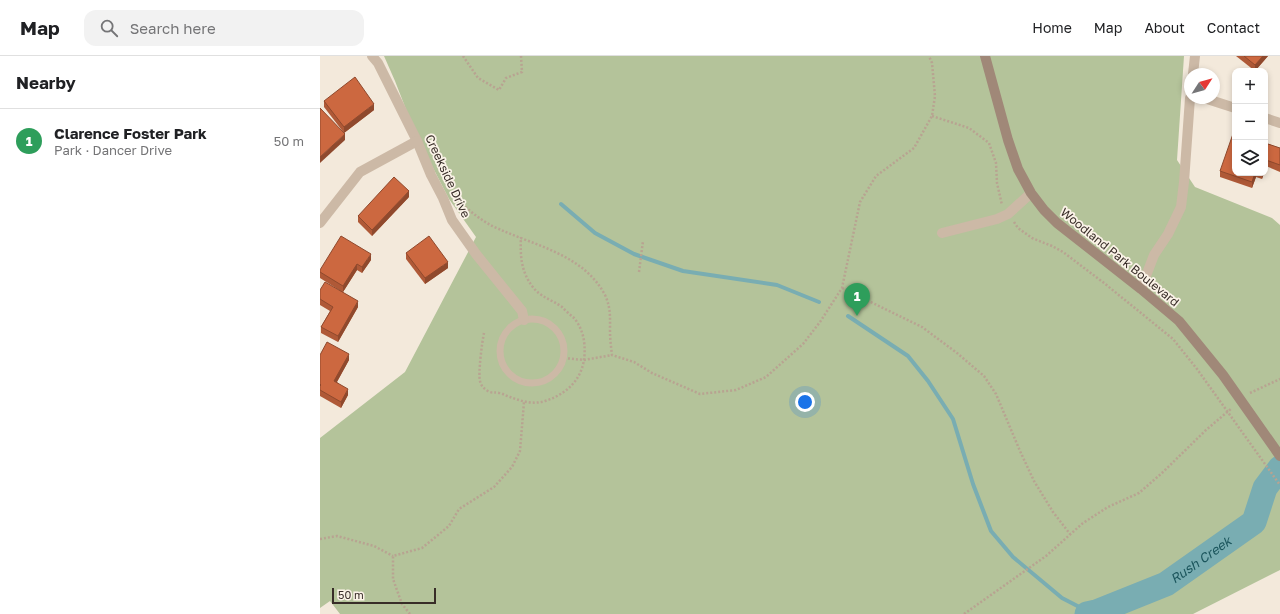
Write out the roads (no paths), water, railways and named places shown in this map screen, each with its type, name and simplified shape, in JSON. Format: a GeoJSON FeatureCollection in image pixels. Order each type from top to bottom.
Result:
{"type":"FeatureCollection","features":[{"type":"Feature","properties":{"kind":"street","name":"Creekside Drive"},"geometry":{"type":"LineString","coordinates":[[372,56],[378,63],[417,142],[452,220],[476,254],[522,311],[524,320]]}},
{"type":"Feature","properties":{"kind":"street","name":"Woodland Park Boulevard"},"geometry":{"type":"LineString","coordinates":[[985,56],[1013,155],[1018,169],[1031,193],[1044,210],[1058,224],[1179,321],[1223,376],[1280,456]]}},
{"type":"Feature","properties":{"kind":"street"},"geometry":{"type":"LineString","coordinates":[[1194,68],[1195,56]]}},
{"type":"Feature","properties":{"kind":"street"},"geometry":{"type":"LineString","coordinates":[[1220,103],[1232,107]]}},
{"type":"Feature","properties":{"kind":"street"},"geometry":{"type":"LineString","coordinates":[[1141,289],[1154,255],[1168,234],[1181,207],[1190,104]]}},
{"type":"Feature","properties":{"kind":"street"},"geometry":{"type":"LineString","coordinates":[[1268,119],[1280,123]]}},
{"type":"Feature","properties":{"kind":"street"},"geometry":{"type":"LineString","coordinates":[[320,223],[360,172],[417,142]]}},
{"type":"Feature","properties":{"kind":"street"},"geometry":{"type":"LineString","coordinates":[[942,233],[996,219],[1008,214],[1031,193]]}},
{"type":"Feature","properties":{"kind":"lane"},"geometry":{"type":"LineString","coordinates":[[524,320],[541,320],[549,323],[561,336],[564,358],[557,372],[544,381],[536,383],[519,380],[506,369],[502,362],[501,344],[504,336],[516,323],[524,320]]}},
{"type":"Feature","properties":{"kind":"waterway"},"geometry":{"type":"LineString","coordinates":[[561,204],[595,233],[634,254],[683,271],[777,285],[819,302]]}},
{"type":"Feature","properties":{"kind":"waterway"},"geometry":{"type":"LineString","coordinates":[[848,316],[908,356],[928,381],[953,419],[973,484],[991,531],[1013,557],[1062,598],[1091,613]]}},
{"type":"Feature","properties":{"kind":"waterway","name":"Rush Creek"},"geometry":{"type":"LineString","coordinates":[[1087,614],[1096,612],[1166,584],[1254,522],[1265,488],[1280,468]]}},
{"type":"Feature","properties":{"kind":"place","name":"Clarence Foster Park"},"geometry":{"type":"Point","coordinates":[857,316]}}]}
